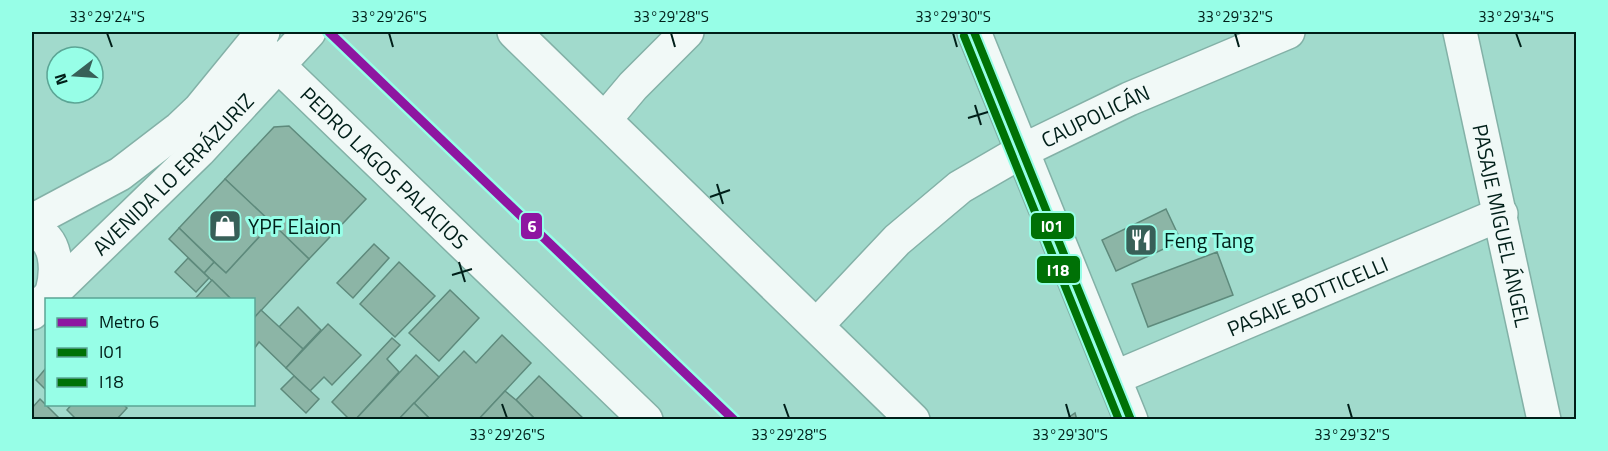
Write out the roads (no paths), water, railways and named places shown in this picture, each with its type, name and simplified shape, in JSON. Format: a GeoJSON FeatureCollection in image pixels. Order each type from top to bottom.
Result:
{"type":"FeatureCollection","features":[{"type":"Feature","properties":{"kind":"street"},"geometry":{"type":"LineString","coordinates":[[514,32],[606,118],[913,420]]}},
{"type":"Feature","properties":{"kind":"street"},"geometry":{"type":"LineString","coordinates":[[606,118],[633,86],[687,32]]}},
{"type":"Feature","properties":{"kind":"street"},"geometry":{"type":"LineString","coordinates":[[974,32],[1131,420]]}},
{"type":"Feature","properties":{"kind":"street","name":"CAUPOLICÁN"},"geometry":{"type":"LineString","coordinates":[[817,325],[917,221],[960,187],[1022,151],[1129,99],[1287,32]]}},
{"type":"Feature","properties":{"kind":"street","name":"PASAJE MIGUEL ÁNGEL"},"geometry":{"type":"LineString","coordinates":[[1460,32],[1544,420]]}},
{"type":"Feature","properties":{"kind":"street","name":"PEDRO LAGOS PALACIOS"},"geometry":{"type":"LineString","coordinates":[[253,35],[277,65],[646,420]]}},
{"type":"Feature","properties":{"kind":"street","name":"AVENIDA LO ERRÁZURIZ"},"geometry":{"type":"LineString","coordinates":[[32,221],[120,174],[180,128],[200,110],[253,35]]}},
{"type":"Feature","properties":{"kind":"street","name":"AVENIDA LO ERRÁZURIZ"},"geometry":{"type":"LineString","coordinates":[[47,298],[200,151],[306,35]]}},
{"type":"Feature","properties":{"kind":"street","name":"PASAJE BOTTICELLI"},"geometry":{"type":"LineString","coordinates":[[1113,378],[1501,214]]}},
{"type":"Feature","properties":{"kind":"street"},"geometry":{"type":"LineString","coordinates":[[32,230],[43,236],[52,248],[56,277],[42,303]]}},
{"type":"Feature","properties":{"kind":"metro line","name":"6"},"geometry":{"type":"LineString","coordinates":[[329,32],[734,420]]}},
{"type":"Feature","properties":{"kind":"place","name":"YPF Elaion"},"geometry":{"type":"Point","coordinates":[225,226]}},
{"type":"Feature","properties":{"kind":"place","name":"Feng Tang"},"geometry":{"type":"Point","coordinates":[1141,240]}}]}
